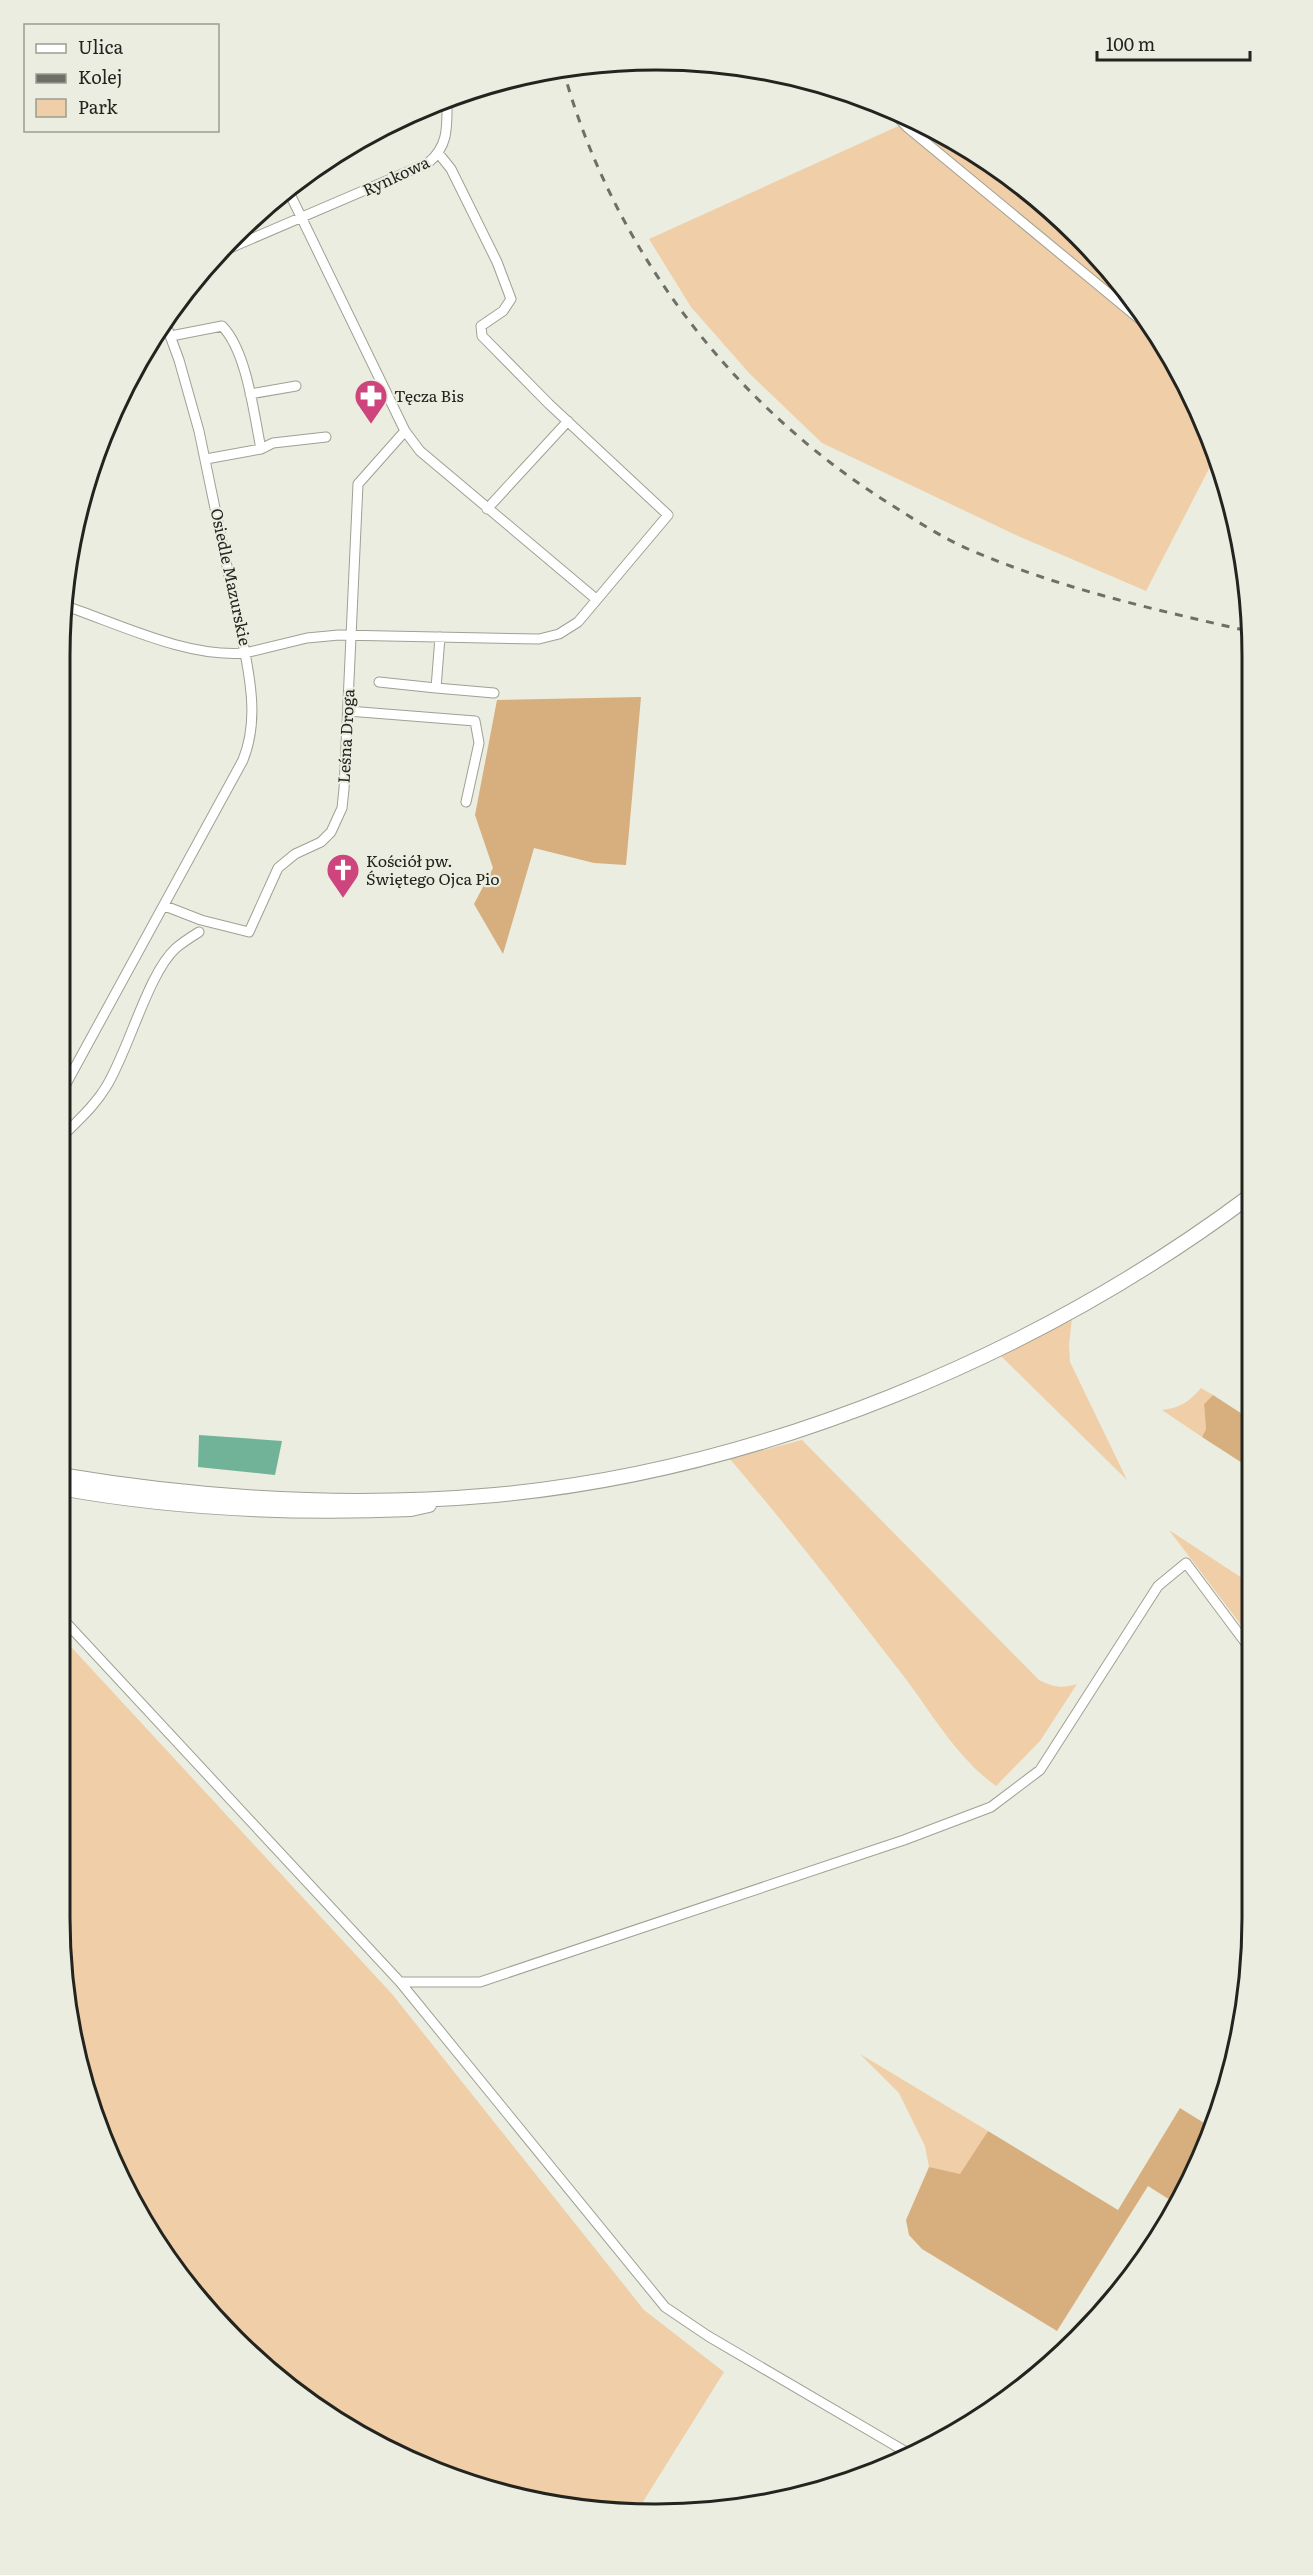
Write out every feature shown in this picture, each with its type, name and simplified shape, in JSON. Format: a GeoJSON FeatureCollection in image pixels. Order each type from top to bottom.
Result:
{"type":"FeatureCollection","features":[{"type":"Feature","properties":{"kind":"main road"},"geometry":{"type":"LineString","coordinates":[[70,1477],[123,1485],[260,1498],[349,1500],[460,1497],[541,1489],[636,1473],[772,1438],[856,1410],[956,1368],[1062,1316],[1137,1275],[1242,1202]]}},
{"type":"Feature","properties":{"kind":"main road"},"geometry":{"type":"LineString","coordinates":[[70,1490],[138,1500],[302,1511],[411,1509],[460,1497]]}},
{"type":"Feature","properties":{"kind":"street","name":"Rynkowa"},"geometry":{"type":"LineString","coordinates":[[240,244],[428,163],[439,154],[445,143],[447,110]]}},
{"type":"Feature","properties":{"kind":"street"},"geometry":{"type":"LineString","coordinates":[[907,127],[1128,310]]}},
{"type":"Feature","properties":{"kind":"street","name":"Osiedle Mazurskie"},"geometry":{"type":"LineString","coordinates":[[169,331],[189,392],[206,459],[245,653],[307,638],[351,635],[539,639],[560,634],[578,622],[668,515],[568,422],[482,336],[481,326],[503,310],[511,299],[497,262],[451,169],[439,154]]}},
{"type":"Feature","properties":{"kind":"street"},"geometry":{"type":"LineString","coordinates":[[292,199],[405,431],[420,451],[596,599]]}},
{"type":"Feature","properties":{"kind":"street"},"geometry":{"type":"LineString","coordinates":[[171,336],[222,326],[233,337],[250,394],[261,449]]}},
{"type":"Feature","properties":{"kind":"street"},"geometry":{"type":"LineString","coordinates":[[250,394],[296,387]]}},
{"type":"Feature","properties":{"kind":"street"},"geometry":{"type":"LineString","coordinates":[[487,509],[568,422]]}},
{"type":"Feature","properties":{"kind":"street","name":"Leśna Droga"},"geometry":{"type":"LineString","coordinates":[[165,906],[201,920],[249,932],[278,868],[295,854],[321,842],[338,819],[344,789],[358,484],[405,431]]}},
{"type":"Feature","properties":{"kind":"street"},"geometry":{"type":"LineString","coordinates":[[206,459],[261,449],[273,443],[326,437]]}},
{"type":"Feature","properties":{"kind":"street"},"geometry":{"type":"LineString","coordinates":[[70,1077],[165,906],[252,739],[251,701],[245,653],[222,655],[195,651],[73,608]]}},
{"type":"Feature","properties":{"kind":"street"},"geometry":{"type":"LineString","coordinates":[[436,688],[440,637]]}},
{"type":"Feature","properties":{"kind":"street"},"geometry":{"type":"LineString","coordinates":[[379,682],[494,693]]}},
{"type":"Feature","properties":{"kind":"street"},"geometry":{"type":"LineString","coordinates":[[348,711],[475,721],[479,743],[466,802]]}},
{"type":"Feature","properties":{"kind":"street"},"geometry":{"type":"LineString","coordinates":[[70,1129],[93,1107],[107,1086],[130,1040],[158,972],[175,948],[199,932]]}},
{"type":"Feature","properties":{"kind":"street"},"geometry":{"type":"LineString","coordinates":[[400,1983],[480,1982],[904,1840],[991,1807],[1040,1770],[1158,1586],[1186,1563],[1242,1638]]}},
{"type":"Feature","properties":{"kind":"street"},"geometry":{"type":"LineString","coordinates":[[70,1627],[400,1983],[666,2307],[708,2336],[903,2450]]}},
{"type":"Feature","properties":{"kind":"green space"},"geometry":{"type":"Polygon","coordinates":[[[902,125],[950,149],[982,169],[1043,216],[1097,270],[1144,331],[1182,397],[1198,432],[1210,466],[1146,591],[1018,536],[822,443],[750,374],[691,307],[649,239],[902,125]]]}},
{"type":"Feature","properties":{"kind":"green space"},"geometry":{"type":"Polygon","coordinates":[[[1072,1317],[1070,1362],[1127,1480],[1000,1355],[1072,1317]]]}},
{"type":"Feature","properties":{"kind":"green space"},"geometry":{"type":"Polygon","coordinates":[[[1201,1388],[1213,1395],[1204,1404],[1206,1429],[1202,1437],[1162,1410],[1184,1404],[1201,1388]]]}},
{"type":"Feature","properties":{"kind":"green space"},"geometry":{"type":"Polygon","coordinates":[[[802,1440],[1039,1680],[1058,1686],[1077,1684],[1040,1741],[996,1786],[969,1762],[945,1734],[839,1593],[730,1459],[802,1440]]]}},
{"type":"Feature","properties":{"kind":"green space"},"geometry":{"type":"Polygon","coordinates":[[[1169,1530],[1242,1578],[1242,1626],[1169,1530]]]}},
{"type":"Feature","properties":{"kind":"green space"},"geometry":{"type":"Polygon","coordinates":[[[70,1646],[392,1994],[644,2310],[724,2372],[642,2504],[580,2499],[505,2485],[468,2473],[432,2460],[363,2426],[331,2406],[270,2359],[216,2305],[169,2244],[149,2212],[115,2143],[90,2070],[76,1995],[70,1918],[70,1646]]]}},
{"type":"Feature","properties":{"kind":"green space"},"geometry":{"type":"Polygon","coordinates":[[[860,2054],[988,2131],[960,2175],[929,2167],[925,2146],[899,2093],[860,2054]]]}},
{"type":"Feature","properties":{"kind":"shaded area"},"geometry":{"type":"Polygon","coordinates":[[[641,697],[626,865],[594,863],[534,848],[503,954],[474,904],[493,868],[475,815],[497,700],[641,697]]]}},
{"type":"Feature","properties":{"kind":"shaded area"},"geometry":{"type":"Polygon","coordinates":[[[1213,1395],[1242,1414],[1242,1463],[1202,1437],[1206,1429],[1204,1404],[1213,1395]]]}},
{"type":"Feature","properties":{"kind":"shaded area"},"geometry":{"type":"Polygon","coordinates":[[[199,1435],[282,1441],[275,1475],[198,1467],[199,1435]]]}},
{"type":"Feature","properties":{"kind":"shaded area"},"geometry":{"type":"Polygon","coordinates":[[[1180,2108],[1205,2124],[1170,2200],[1148,2186],[1057,2331],[922,2249],[909,2235],[906,2220],[929,2167],[960,2174],[988,2131],[1118,2210],[1180,2108]]]}},
{"type":"Feature","properties":{"kind":"railway"},"geometry":{"type":"LineString","coordinates":[[566,78],[585,135],[613,199],[647,259],[686,317],[730,370],[780,420],[833,465],[938,534],[1002,563],[1106,596],[1241,629]]}},
{"type":"Feature","properties":{"kind":"place","name":"Tęcza Bis"},"geometry":{"type":"Point","coordinates":[371,425]}},
{"type":"Feature","properties":{"kind":"place","name":"Kościół pw. Świętego Ojca Pio"},"geometry":{"type":"Point","coordinates":[343,899]}}]}
